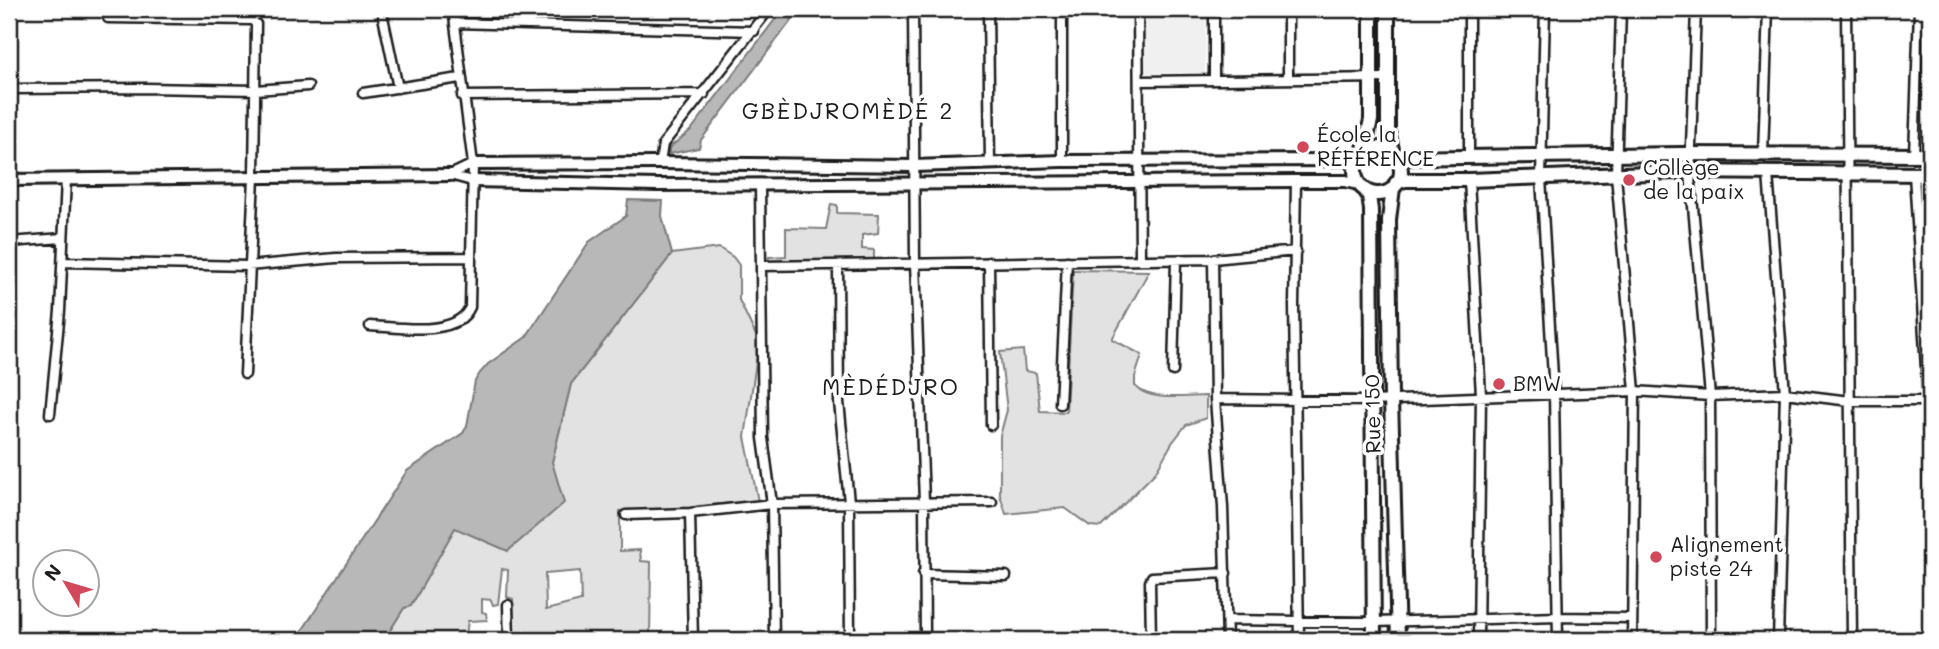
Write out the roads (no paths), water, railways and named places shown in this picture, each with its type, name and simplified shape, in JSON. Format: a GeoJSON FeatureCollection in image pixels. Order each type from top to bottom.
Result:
{"type":"FeatureCollection","features":[{"type":"Feature","properties":{"kind":"main road"},"geometry":{"type":"LineString","coordinates":[[1371,9],[1370,129],[1355,173],[1362,187],[1376,194],[1405,180],[1690,173],[1930,174]]}},
{"type":"Feature","properties":{"kind":"main road"},"geometry":{"type":"LineString","coordinates":[[1388,9],[1388,131],[1400,170],[1395,185]]}},
{"type":"Feature","properties":{"kind":"main road"},"geometry":{"type":"LineString","coordinates":[[1360,157],[1379,148],[1395,156],[1930,155]]}},
{"type":"Feature","properties":{"kind":"main road","name":"Rue 150"},"geometry":{"type":"LineString","coordinates":[[1395,185],[1389,209],[1398,640]]}},
{"type":"Feature","properties":{"kind":"main road","name":"Rue 150"},"geometry":{"type":"LineString","coordinates":[[1362,187],[1370,203],[1374,640]]}},
{"type":"Feature","properties":{"kind":"street"},"geometry":{"type":"LineString","coordinates":[[370,326],[436,328],[453,325],[462,320],[470,307],[472,164],[453,9]]}},
{"type":"Feature","properties":{"kind":"street"},"geometry":{"type":"LineString","coordinates":[[660,163],[663,144],[769,9]]}},
{"type":"Feature","properties":{"kind":"street"},"geometry":{"type":"LineString","coordinates":[[913,9],[915,263],[924,501],[925,640]]}},
{"type":"Feature","properties":{"kind":"street"},"geometry":{"type":"LineString","coordinates":[[988,9],[990,163]]}},
{"type":"Feature","properties":{"kind":"street"},"geometry":{"type":"LineString","coordinates":[[1062,9],[1062,161]]}},
{"type":"Feature","properties":{"kind":"street"},"geometry":{"type":"LineString","coordinates":[[1138,9],[1140,260]]}},
{"type":"Feature","properties":{"kind":"street"},"geometry":{"type":"LineString","coordinates":[[1214,9],[1214,80]]}},
{"type":"Feature","properties":{"kind":"street"},"geometry":{"type":"LineString","coordinates":[[1288,9],[1288,79]]}},
{"type":"Feature","properties":{"kind":"street"},"geometry":{"type":"LineString","coordinates":[[1469,9],[1469,156]]}},
{"type":"Feature","properties":{"kind":"street"},"geometry":{"type":"LineString","coordinates":[[1545,9],[1541,178],[1554,393],[1558,640]]}},
{"type":"Feature","properties":{"kind":"street"},"geometry":{"type":"LineString","coordinates":[[1620,9],[1616,175],[1635,391],[1632,640]]}},
{"type":"Feature","properties":{"kind":"street"},"geometry":{"type":"LineString","coordinates":[[1696,9],[1690,173],[1710,396],[1711,640]]}},
{"type":"Feature","properties":{"kind":"street"},"geometry":{"type":"LineString","coordinates":[[1763,154],[1768,9]]}},
{"type":"Feature","properties":{"kind":"street"},"geometry":{"type":"LineString","coordinates":[[1846,9],[1852,640]]}},
{"type":"Feature","properties":{"kind":"street"},"geometry":{"type":"LineString","coordinates":[[1914,155],[1919,9]]}},
{"type":"Feature","properties":{"kind":"street"},"geometry":{"type":"LineString","coordinates":[[383,17],[398,88]]}},
{"type":"Feature","properties":{"kind":"street"},"geometry":{"type":"LineString","coordinates":[[108,18],[255,21],[254,177],[245,374]]}},
{"type":"Feature","properties":{"kind":"street"},"geometry":{"type":"LineString","coordinates":[[455,23],[754,31]]}},
{"type":"Feature","properties":{"kind":"street"},"geometry":{"type":"LineString","coordinates":[[363,93],[460,78]]}},
{"type":"Feature","properties":{"kind":"street"},"geometry":{"type":"LineString","coordinates":[[1139,81],[1388,78]]}},
{"type":"Feature","properties":{"kind":"street"},"geometry":{"type":"LineString","coordinates":[[9,89],[256,90],[308,86]]}},
{"type":"Feature","properties":{"kind":"street"},"geometry":{"type":"LineString","coordinates":[[463,96],[704,94]]}},
{"type":"Feature","properties":{"kind":"street"},"geometry":{"type":"LineString","coordinates":[[450,175],[472,164],[914,166],[1360,157]]}},
{"type":"Feature","properties":{"kind":"street"},"geometry":{"type":"LineString","coordinates":[[1914,173],[1929,401],[1929,640]]}},
{"type":"Feature","properties":{"kind":"street"},"geometry":{"type":"LineString","coordinates":[[1768,174],[1785,393],[1778,640]]}},
{"type":"Feature","properties":{"kind":"street"},"geometry":{"type":"LineString","coordinates":[[9,180],[450,175],[472,181],[657,186],[1346,181],[1362,187]]}},
{"type":"Feature","properties":{"kind":"street"},"geometry":{"type":"LineString","coordinates":[[50,414],[63,262],[66,179]]}},
{"type":"Feature","properties":{"kind":"street"},"geometry":{"type":"LineString","coordinates":[[1469,180],[1481,395],[1478,640]]}},
{"type":"Feature","properties":{"kind":"street"},"geometry":{"type":"LineString","coordinates":[[1296,181],[1299,640]]}},
{"type":"Feature","properties":{"kind":"street"},"geometry":{"type":"LineString","coordinates":[[760,185],[763,438],[772,503],[774,640]]}},
{"type":"Feature","properties":{"kind":"street"},"geometry":{"type":"LineString","coordinates":[[9,242],[63,239]]}},
{"type":"Feature","properties":{"kind":"street"},"geometry":{"type":"LineString","coordinates":[[761,266],[1213,259],[1296,251]]}},
{"type":"Feature","properties":{"kind":"street"},"geometry":{"type":"LineString","coordinates":[[63,262],[248,266],[337,258],[471,257]]}},
{"type":"Feature","properties":{"kind":"street"},"geometry":{"type":"LineString","coordinates":[[1213,259],[1215,399],[1223,507],[1227,640]]}},
{"type":"Feature","properties":{"kind":"street"},"geometry":{"type":"LineString","coordinates":[[1173,371],[1176,260]]}},
{"type":"Feature","properties":{"kind":"street"},"geometry":{"type":"LineString","coordinates":[[1060,404],[1067,261]]}},
{"type":"Feature","properties":{"kind":"street"},"geometry":{"type":"LineString","coordinates":[[989,262],[991,425]]}},
{"type":"Feature","properties":{"kind":"street"},"geometry":{"type":"LineString","coordinates":[[838,265],[839,402],[849,502],[850,640]]}},
{"type":"Feature","properties":{"kind":"street"},"geometry":{"type":"LineString","coordinates":[[1215,399],[1371,401],[1635,391],[1710,396],[1785,393],[1850,401],[1929,401]]}},
{"type":"Feature","properties":{"kind":"street"},"geometry":{"type":"LineString","coordinates":[[626,514],[690,513],[772,503],[992,502]]}},
{"type":"Feature","properties":{"kind":"street"},"geometry":{"type":"LineString","coordinates":[[690,513],[693,640]]}},
{"type":"Feature","properties":{"kind":"street"},"geometry":{"type":"LineString","coordinates":[[1151,640],[1152,577],[1226,573]]}},
{"type":"Feature","properties":{"kind":"street"},"geometry":{"type":"LineString","coordinates":[[923,574],[1006,576]]}},
{"type":"Feature","properties":{"kind":"street"},"geometry":{"type":"LineString","coordinates":[[508,605],[509,640]]}},
{"type":"Feature","properties":{"kind":"street"},"geometry":{"type":"LineString","coordinates":[[1227,620],[1374,622],[1558,617],[1631,618]]}},
{"type":"Feature","properties":{"kind":"place","name":"École la RÉFÉRENCE"},"geometry":{"type":"Point","coordinates":[1303,147]}},
{"type":"Feature","properties":{"kind":"place","name":"Collège de la paix"},"geometry":{"type":"Point","coordinates":[1629,180]}},
{"type":"Feature","properties":{"kind":"place","name":"BMW"},"geometry":{"type":"Point","coordinates":[1499,384]}},
{"type":"Feature","properties":{"kind":"place","name":"Alignement piste 24"},"geometry":{"type":"Point","coordinates":[1656,557]}},
{"type":"Feature","properties":{"kind":"district","name":"GBÈDJROMÈDÉ 2"},"geometry":{"type":"Point","coordinates":[848,111]}},
{"type":"Feature","properties":{"kind":"district","name":"MÈDÉDJRO"},"geometry":{"type":"Point","coordinates":[891,387]}}]}
